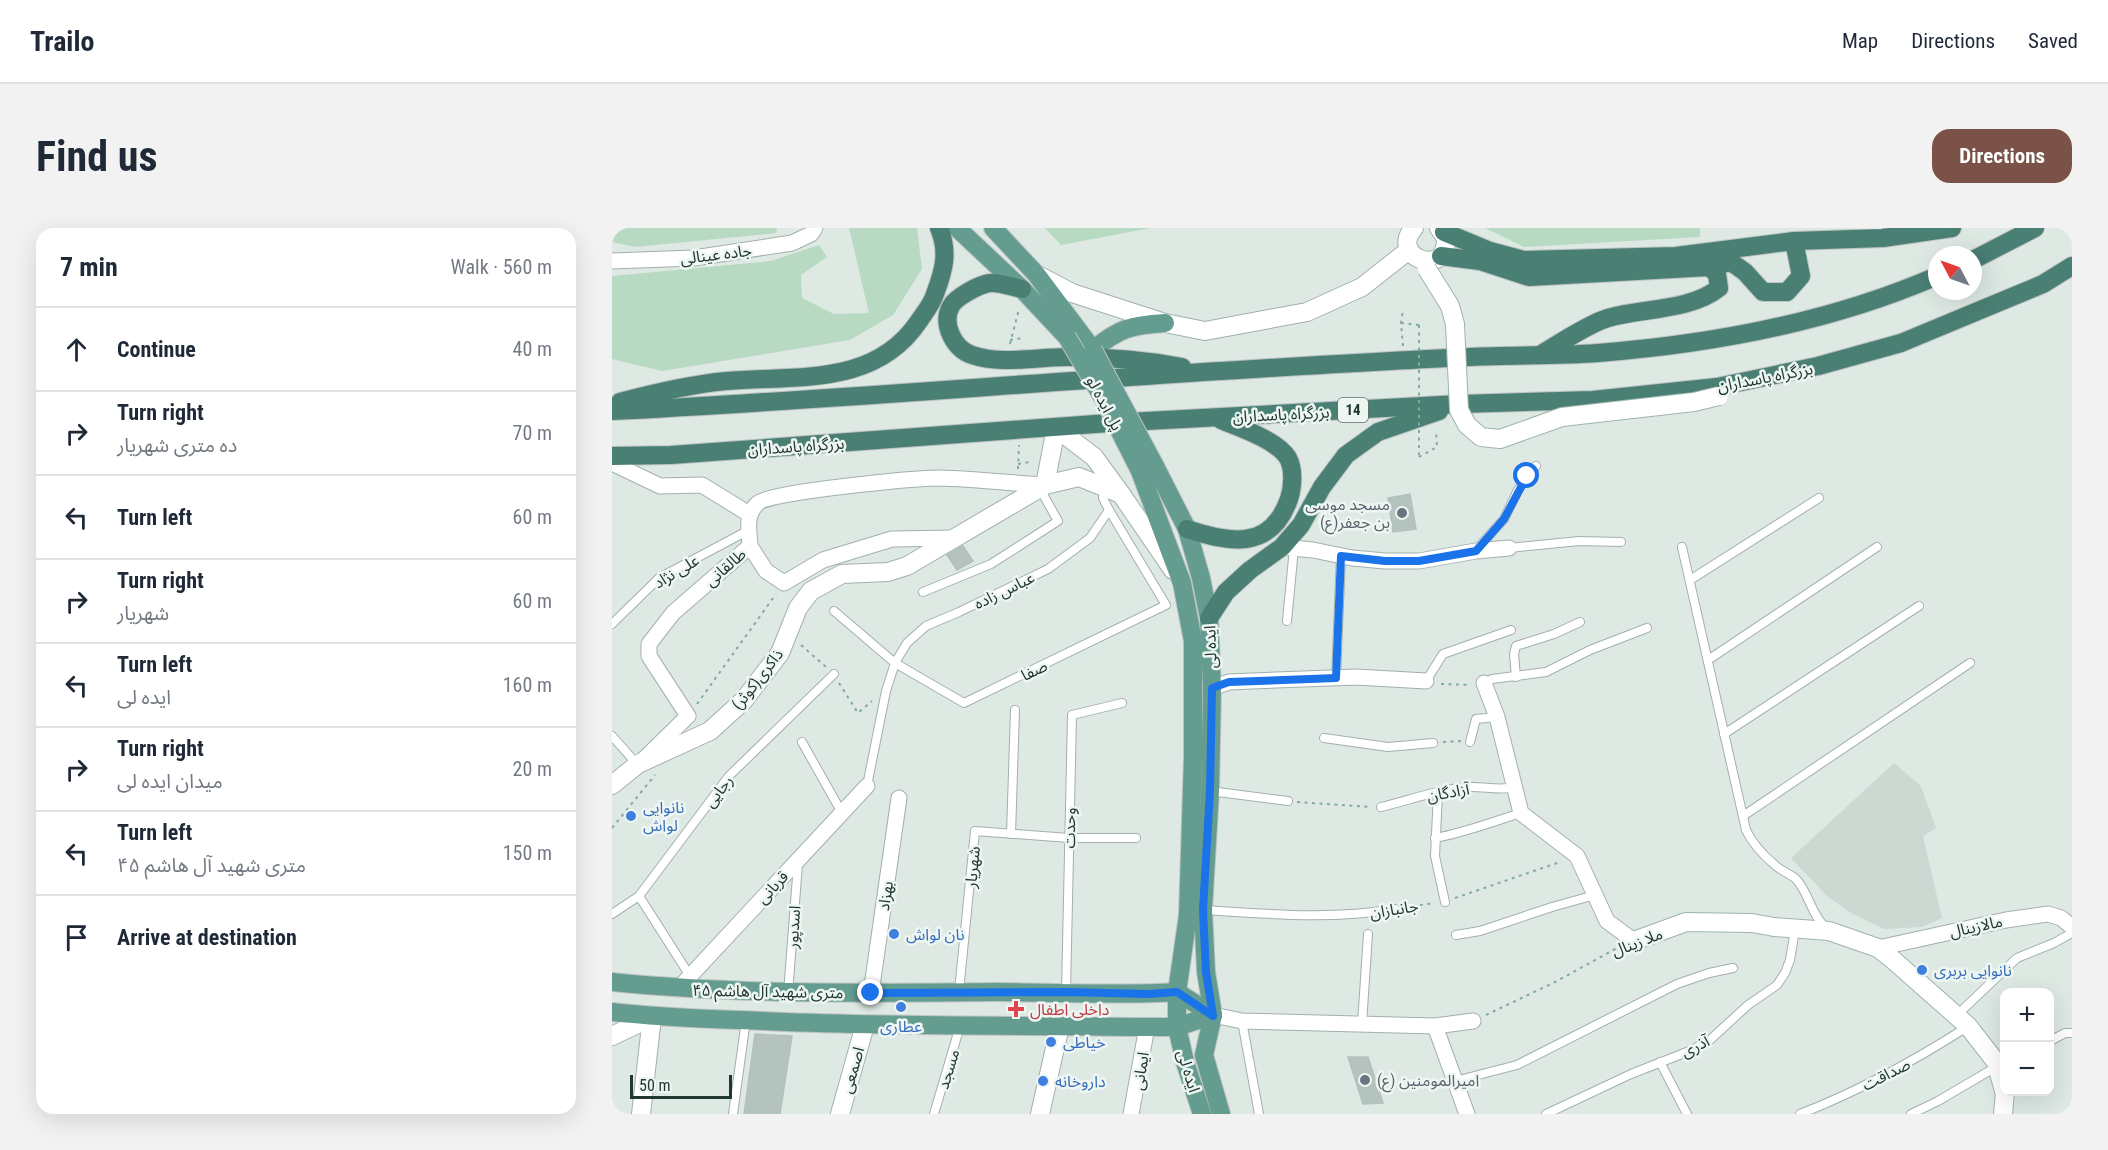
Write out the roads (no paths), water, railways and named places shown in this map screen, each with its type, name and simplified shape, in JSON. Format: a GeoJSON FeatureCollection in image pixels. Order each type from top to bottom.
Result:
{"type":"FeatureCollection","features":[{"type":"Feature","properties":{"kind":"highway"},"geometry":{"type":"LineString","coordinates":[[612,404],[724,381],[828,375],[861,368],[890,354],[912,332],[932,302],[944,271],[945,242],[939,228]]}},
{"type":"Feature","properties":{"kind":"highway"},"geometry":{"type":"LineString","coordinates":[[1442,230],[1490,251],[1524,260],[1676,256],[1794,242],[1883,238],[1952,228]]}},
{"type":"Feature","properties":{"kind":"highway"},"geometry":{"type":"LineString","coordinates":[[1982,255],[2035,228]]}},
{"type":"Feature","properties":{"kind":"highway"},"geometry":{"type":"LineString","coordinates":[[1425,259],[1480,261],[1529,277],[1709,267],[1731,262],[1745,272],[1763,292],[1787,292],[1801,276],[1794,242]]}},
{"type":"Feature","properties":{"kind":"highway","name":"بزرگراه پاسداران"},"geometry":{"type":"LineString","coordinates":[[612,456],[1459,404],[1593,400],[1717,387],[1818,366],[1901,343],[2043,284],[2072,266]]}},
{"type":"Feature","properties":{"kind":"highway"},"geometry":{"type":"LineString","coordinates":[[1540,354],[1606,318],[1667,307],[1709,296],[1719,288],[1718,274],[1709,267]]}},
{"type":"Feature","properties":{"kind":"highway"},"geometry":{"type":"LineString","coordinates":[[612,411],[1208,372],[1597,353],[1696,342],[1810,319],[1904,290],[1928,280]]}},
{"type":"Feature","properties":{"kind":"highway"},"geometry":{"type":"LineString","coordinates":[[1023,291],[990,283],[968,291],[951,306],[947,324],[953,341],[968,354],[989,360],[1069,357],[1148,360],[1208,372]]}},
{"type":"Feature","properties":{"kind":"highway"},"geometry":{"type":"LineString","coordinates":[[1209,618],[1227,592],[1250,570],[1288,548],[1322,487],[1346,455],[1378,432],[1459,404]]}},
{"type":"Feature","properties":{"kind":"highway"},"geometry":{"type":"LineString","coordinates":[[1187,530],[1233,541],[1254,537],[1271,529],[1283,515],[1291,496],[1293,476],[1288,459],[1282,452],[1255,434],[1216,418]]}},
{"type":"Feature","properties":{"kind":"main road","name":"پل ایده لو"},"geometry":{"type":"LineString","coordinates":[[957,228],[1067,337],[1148,470]]}},
{"type":"Feature","properties":{"kind":"main road","name":"پل ایده لو"},"geometry":{"type":"LineString","coordinates":[[993,228],[1036,274],[1093,350],[1148,470]]}},
{"type":"Feature","properties":{"kind":"main road"},"geometry":{"type":"LineString","coordinates":[[1093,350],[1122,330],[1136,325],[1165,323]]}},
{"type":"Feature","properties":{"kind":"main road","name":"ایده لی"},"geometry":{"type":"LineString","coordinates":[[1148,470],[1187,530],[1201,578],[1209,618],[1212,688],[1210,791],[1203,910],[1206,972],[1213,1016]]}},
{"type":"Feature","properties":{"kind":"main road","name":"ایده لی"},"geometry":{"type":"LineString","coordinates":[[1148,470],[1182,583],[1193,641],[1194,745],[1188,915],[1177,992],[1177,1027]]}},
{"type":"Feature","properties":{"kind":"main road","name":"۴۵ متری شهید آل هاشم"},"geometry":{"type":"LineString","coordinates":[[612,982],[684,982],[788,994],[1066,992],[1148,994],[1177,992]]}},
{"type":"Feature","properties":{"kind":"main road"},"geometry":{"type":"LineString","coordinates":[[1177,992],[1213,1016]]}},
{"type":"Feature","properties":{"kind":"main road","name":"۴۵ متری شهید آل هاشم"},"geometry":{"type":"LineString","coordinates":[[612,1012],[652,1017],[865,1025],[1147,1027],[1177,1027],[1213,1016]]}},
{"type":"Feature","properties":{"kind":"main road","name":"ایده لى"},"geometry":{"type":"LineString","coordinates":[[1213,1016],[1203,1055],[1221,1114]]}},
{"type":"Feature","properties":{"kind":"main road","name":"ایده لى"},"geometry":{"type":"LineString","coordinates":[[1177,1027],[1185,1062],[1202,1114]]}},
{"type":"Feature","properties":{"kind":"street","name":"جاده عینالی"},"geometry":{"type":"LineString","coordinates":[[612,261],[694,258],[792,243],[811,234],[815,228]]}},
{"type":"Feature","properties":{"kind":"street"},"geometry":{"type":"LineString","coordinates":[[1414,228],[1408,237],[1425,259],[1450,306],[1455,324],[1459,410],[1467,425],[1481,437],[1500,439],[1562,417],[1695,402],[1719,396],[1748,380]]}},
{"type":"Feature","properties":{"kind":"street"},"geometry":{"type":"LineString","coordinates":[[1036,274],[1072,293],[1165,323],[1205,331],[1307,312],[1425,259],[1446,245],[1442,230]]}},
{"type":"Feature","properties":{"kind":"street"},"geometry":{"type":"LineString","coordinates":[[612,462],[660,486],[702,485],[749,514],[759,501],[770,497],[937,478],[1042,486],[1056,428],[1094,457],[1113,490],[1182,583]]}},
{"type":"Feature","properties":{"kind":"street","name":"ذاکری(کوثر)"},"geometry":{"type":"LineString","coordinates":[[612,785],[638,764],[710,731],[744,700],[780,653],[798,608],[811,591],[842,574],[888,572],[908,566],[1042,486],[1079,477],[1113,490]]}},
{"type":"Feature","properties":{"kind":"street","name":"طالقانی"},"geometry":{"type":"LineString","coordinates":[[638,764],[688,716],[649,656],[649,644],[673,613],[749,538],[749,514]]}},
{"type":"Feature","properties":{"kind":"street"},"geometry":{"type":"LineString","coordinates":[[749,538],[766,571],[784,583],[823,560],[892,539],[955,538]]}},
{"type":"Feature","properties":{"kind":"street"},"geometry":{"type":"LineString","coordinates":[[1288,548],[1385,561],[1419,561],[1509,548]]}},
{"type":"Feature","properties":{"kind":"street"},"geometry":{"type":"LineString","coordinates":[[1212,688],[1240,681],[1336,678],[1426,681]]}},
{"type":"Feature","properties":{"kind":"street"},"geometry":{"type":"LineString","coordinates":[[1484,683],[1497,717],[1521,813],[1577,856],[1607,921],[1634,941]]}},
{"type":"Feature","properties":{"kind":"street","name":"قربانی"},"geometry":{"type":"LineString","coordinates":[[684,982],[867,786]]}},
{"type":"Feature","properties":{"kind":"street","name":"بهزاد"},"geometry":{"type":"LineString","coordinates":[[871,993],[899,798]]}},
{"type":"Feature","properties":{"kind":"street","name":"مالازینال"},"geometry":{"type":"LineString","coordinates":[[1878,948],[2006,920],[2048,914],[2061,918],[2072,927]]}},
{"type":"Feature","properties":{"kind":"street","name":"ملا زینال"},"geometry":{"type":"LineString","coordinates":[[1634,941],[1686,922],[1752,923],[1828,931],[1878,948],[1962,1021],[2000,1067]]}},
{"type":"Feature","properties":{"kind":"street"},"geometry":{"type":"LineString","coordinates":[[1213,1016],[1242,1021],[1435,1026],[1473,1022]]}},
{"type":"Feature","properties":{"kind":"street"},"geometry":{"type":"LineString","coordinates":[[612,1036],[652,1017]]}},
{"type":"Feature","properties":{"kind":"street"},"geometry":{"type":"LineString","coordinates":[[641,1114],[652,1017]]}},
{"type":"Feature","properties":{"kind":"street","name":"اصمعی"},"geometry":{"type":"LineString","coordinates":[[840,1114],[865,1025]]}},
{"type":"Feature","properties":{"kind":"street"},"geometry":{"type":"LineString","coordinates":[[1040,1114],[1060,1026]]}},
{"type":"Feature","properties":{"kind":"street"},"geometry":{"type":"LineString","coordinates":[[1435,1026],[1467,1114]]}},
{"type":"Feature","properties":{"kind":"street","name":"ایمانی"},"geometry":{"type":"LineString","coordinates":[[1131,1114],[1147,1027]]}},
{"type":"Feature","properties":{"kind":"street","name":"ملا زینال"},"geometry":{"type":"LineString","coordinates":[[2003,1114],[2005,1096]]}},
{"type":"Feature","properties":{"kind":"lane"},"geometry":{"type":"LineString","coordinates":[[1476,551],[1504,519],[1518,490],[1536,466]]}},
{"type":"Feature","properties":{"kind":"lane"},"geometry":{"type":"LineString","coordinates":[[923,592],[991,564],[1058,521],[1042,486]]}},
{"type":"Feature","properties":{"kind":"lane","name":"صفا"},"geometry":{"type":"LineString","coordinates":[[895,663],[964,703],[1166,605],[1103,498],[1113,490]]}},
{"type":"Feature","properties":{"kind":"lane"},"geometry":{"type":"LineString","coordinates":[[1690,580],[1819,498]]}},
{"type":"Feature","properties":{"kind":"lane","name":"عباس زاده"},"geometry":{"type":"LineString","coordinates":[[895,663],[907,643],[926,626],[1048,569],[1090,538],[1109,510]]}},
{"type":"Feature","properties":{"kind":"lane","name":"علی نژاد"},"geometry":{"type":"LineString","coordinates":[[612,624],[659,578],[749,538]]}},
{"type":"Feature","properties":{"kind":"lane"},"geometry":{"type":"LineString","coordinates":[[1509,548],[1579,541],[1621,542]]}},
{"type":"Feature","properties":{"kind":"lane"},"geometry":{"type":"LineString","coordinates":[[1682,547],[1746,830],[1757,848],[1776,866],[1795,879],[1804,890],[1819,921],[1828,931]]}},
{"type":"Feature","properties":{"kind":"lane"},"geometry":{"type":"LineString","coordinates":[[1707,660],[1877,547]]}},
{"type":"Feature","properties":{"kind":"lane"},"geometry":{"type":"LineString","coordinates":[[1287,621],[1288,548]]}},
{"type":"Feature","properties":{"kind":"lane"},"geometry":{"type":"LineString","coordinates":[[1336,678],[1341,556]]}},
{"type":"Feature","properties":{"kind":"lane"},"geometry":{"type":"LineString","coordinates":[[1724,734],[1919,606]]}},
{"type":"Feature","properties":{"kind":"lane"},"geometry":{"type":"LineString","coordinates":[[612,608],[619,617]]}},
{"type":"Feature","properties":{"kind":"lane"},"geometry":{"type":"LineString","coordinates":[[834,611],[895,663],[886,691],[867,786]]}},
{"type":"Feature","properties":{"kind":"lane"},"geometry":{"type":"LineString","coordinates":[[1516,677],[1514,654],[1516,646],[1554,634],[1580,622]]}},
{"type":"Feature","properties":{"kind":"lane"},"geometry":{"type":"LineString","coordinates":[[1484,683],[1492,679],[1546,672],[1590,650],[1647,628]]}},
{"type":"Feature","properties":{"kind":"lane"},"geometry":{"type":"LineString","coordinates":[[1426,681],[1443,654],[1511,630]]}},
{"type":"Feature","properties":{"kind":"lane"},"geometry":{"type":"LineString","coordinates":[[1743,816],[1970,663]]}},
{"type":"Feature","properties":{"kind":"lane","name":"رجایی"},"geometry":{"type":"LineString","coordinates":[[612,914],[639,896],[729,776],[834,674]]}},
{"type":"Feature","properties":{"kind":"lane","name":"وحدت"},"geometry":{"type":"LineString","coordinates":[[1066,992],[1072,715],[1122,703]]}},
{"type":"Feature","properties":{"kind":"lane"},"geometry":{"type":"LineString","coordinates":[[1011,834],[1016,710]]}},
{"type":"Feature","properties":{"kind":"lane"},"geometry":{"type":"LineString","coordinates":[[1470,742],[1476,720],[1497,717]]}},
{"type":"Feature","properties":{"kind":"lane"},"geometry":{"type":"LineString","coordinates":[[612,736],[638,764]]}},
{"type":"Feature","properties":{"kind":"lane"},"geometry":{"type":"LineString","coordinates":[[1324,738],[1388,747],[1433,743]]}},
{"type":"Feature","properties":{"kind":"lane"},"geometry":{"type":"LineString","coordinates":[[802,742],[842,813]]}},
{"type":"Feature","properties":{"kind":"lane","name":"آزادگان"},"geometry":{"type":"LineString","coordinates":[[1381,807],[1438,792],[1470,787],[1504,789],[1515,787]]}},
{"type":"Feature","properties":{"kind":"lane"},"geometry":{"type":"LineString","coordinates":[[1210,791],[1288,801]]}},
{"type":"Feature","properties":{"kind":"lane"},"geometry":{"type":"LineString","coordinates":[[1438,792],[1435,856],[1444,902]]}},
{"type":"Feature","properties":{"kind":"lane"},"geometry":{"type":"LineString","coordinates":[[1435,838],[1458,834],[1521,813]]}},
{"type":"Feature","properties":{"kind":"lane","name":"شهریار"},"geometry":{"type":"LineString","coordinates":[[958,992],[975,831],[1069,838],[1136,838]]}},
{"type":"Feature","properties":{"kind":"lane","name":"اسدپور"},"geometry":{"type":"LineString","coordinates":[[788,994],[798,860]]}},
{"type":"Feature","properties":{"kind":"lane"},"geometry":{"type":"LineString","coordinates":[[1456,935],[1480,931],[1595,895]]}},
{"type":"Feature","properties":{"kind":"lane"},"geometry":{"type":"LineString","coordinates":[[639,896],[684,982]]}},
{"type":"Feature","properties":{"kind":"lane","name":"جانبازان"},"geometry":{"type":"LineString","coordinates":[[1203,910],[1298,916],[1363,914],[1395,909]]}},
{"type":"Feature","properties":{"kind":"lane","name":"آذری"},"geometry":{"type":"LineString","coordinates":[[1546,1114],[1711,1040],[1748,1005],[1777,985],[1790,960],[1795,928]]}},
{"type":"Feature","properties":{"kind":"lane","name":"صداقت"},"geometry":{"type":"LineString","coordinates":[[1800,1114],[1826,1104],[1922,1056],[1962,1021],[2016,958],[2072,933]]}},
{"type":"Feature","properties":{"kind":"lane"},"geometry":{"type":"LineString","coordinates":[[1362,1024],[1368,934]]}},
{"type":"Feature","properties":{"kind":"lane"},"geometry":{"type":"LineString","coordinates":[[1455,1081],[1517,1065],[1677,984],[1733,968]]}},
{"type":"Feature","properties":{"kind":"lane"},"geometry":{"type":"LineString","coordinates":[[733,1114],[746,1020]]}},
{"type":"Feature","properties":{"kind":"lane"},"geometry":{"type":"LineString","coordinates":[[1242,1021],[1259,1114]]}},
{"type":"Feature","properties":{"kind":"lane","name":"مسجد"},"geometry":{"type":"LineString","coordinates":[[934,1114],[961,1024]]}},
{"type":"Feature","properties":{"kind":"lane"},"geometry":{"type":"LineString","coordinates":[[2054,1039],[2072,1033]]}},
{"type":"Feature","properties":{"kind":"lane"},"geometry":{"type":"LineString","coordinates":[[1660,1062],[1687,1114]]}},
{"type":"Feature","properties":{"kind":"lane"},"geometry":{"type":"LineString","coordinates":[[1911,1114],[2000,1069]]}},
{"type":"Feature","properties":{"kind":"place","name":"مسجد موسی بن جعفر(ع)"},"geometry":{"type":"Point","coordinates":[1402,513]}},
{"type":"Feature","properties":{"kind":"place","name":"نانوایی لواش"},"geometry":{"type":"Point","coordinates":[631,816]}},
{"type":"Feature","properties":{"kind":"place","name":"نان لواش"},"geometry":{"type":"Point","coordinates":[894,934]}},
{"type":"Feature","properties":{"kind":"place","name":"نانوایی بربری"},"geometry":{"type":"Point","coordinates":[1922,970]}},
{"type":"Feature","properties":{"kind":"place","name":"عطاری"},"geometry":{"type":"Point","coordinates":[901,1007]}},
{"type":"Feature","properties":{"kind":"place","name":"داخلی اطفال"},"geometry":{"type":"Point","coordinates":[1016,1009]}},
{"type":"Feature","properties":{"kind":"place","name":"خیاطی"},"geometry":{"type":"Point","coordinates":[1051,1042]}},
{"type":"Feature","properties":{"kind":"place","name":"امیرالمومنین (ع)"},"geometry":{"type":"Point","coordinates":[1365,1080]}},
{"type":"Feature","properties":{"kind":"place","name":"داروخانه"},"geometry":{"type":"Point","coordinates":[1043,1081]}}]}
